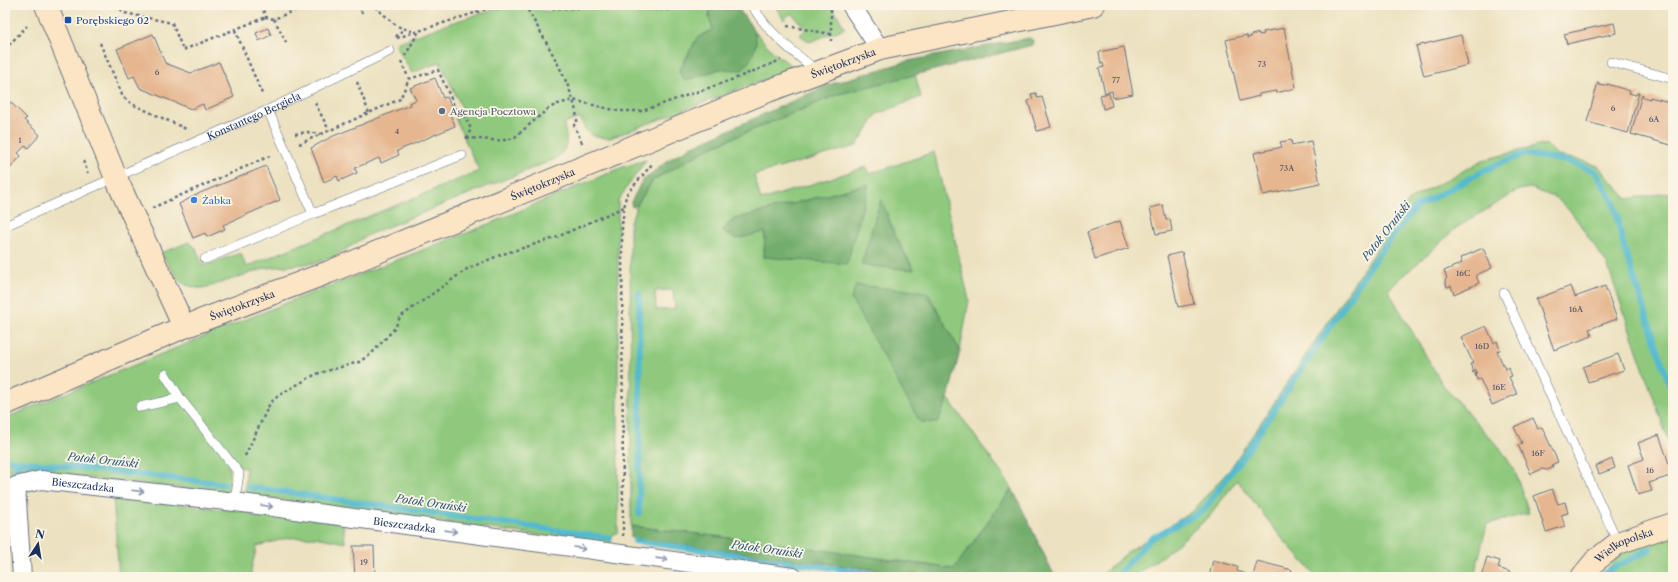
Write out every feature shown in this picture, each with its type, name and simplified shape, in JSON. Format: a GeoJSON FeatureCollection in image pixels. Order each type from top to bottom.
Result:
{"type":"FeatureCollection","features":[{"type":"Feature","properties":{"kind":"main road"},"geometry":{"type":"LineString","coordinates":[[46,5],[116,178],[184,326]]}},
{"type":"Feature","properties":{"kind":"main road","name":"Świętokrzyska"},"geometry":{"type":"LineString","coordinates":[[5,404],[184,326],[330,272],[403,240],[818,72],[880,49],[1093,5]]}},
{"type":"Feature","properties":{"kind":"main road","name":"Wielkopolska"},"geometry":{"type":"LineString","coordinates":[[1582,577],[1595,561],[1618,543],[1673,524]]}},
{"type":"Feature","properties":{"kind":"street"},"geometry":{"type":"LineString","coordinates":[[851,5],[880,49]]}},
{"type":"Feature","properties":{"kind":"street","name":"Bieszczadzka"},"geometry":{"type":"LineString","coordinates":[[11,482],[41,480],[235,502],[793,577]]}},
{"type":"Feature","properties":{"kind":"street"},"geometry":{"type":"LineString","coordinates":[[11,482],[22,577]]}},
{"type":"Feature","properties":{"kind":"lane"},"geometry":{"type":"LineString","coordinates":[[752,5],[779,40],[818,72]]}},
{"type":"Feature","properties":{"kind":"lane","name":"Konstantego Bergiela"},"geometry":{"type":"LineString","coordinates":[[5,226],[268,110],[390,50]]}},
{"type":"Feature","properties":{"kind":"lane"},"geometry":{"type":"LineString","coordinates":[[1611,62],[1673,79]]}},
{"type":"Feature","properties":{"kind":"lane"},"geometry":{"type":"LineString","coordinates":[[268,110],[313,214]]}},
{"type":"Feature","properties":{"kind":"lane"},"geometry":{"type":"LineString","coordinates":[[204,259],[462,155]]}},
{"type":"Feature","properties":{"kind":"lane"},"geometry":{"type":"LineString","coordinates":[[1504,293],[1618,543]]}},
{"type":"Feature","properties":{"kind":"lane"},"geometry":{"type":"LineString","coordinates":[[165,374],[180,398],[238,473],[235,502]]}},
{"type":"Feature","properties":{"kind":"lane"},"geometry":{"type":"LineString","coordinates":[[140,407],[180,398]]}},
{"type":"Feature","properties":{"kind":"path"},"geometry":{"type":"LineString","coordinates":[[116,5],[125,13],[172,23],[183,50],[266,17],[274,19],[308,5]]}},
{"type":"Feature","properties":{"kind":"path"},"geometry":{"type":"LineString","coordinates":[[261,5],[266,17]]}},
{"type":"Feature","properties":{"kind":"path"},"geometry":{"type":"LineString","coordinates":[[359,5],[362,13]]}},
{"type":"Feature","properties":{"kind":"path"},"geometry":{"type":"LineString","coordinates":[[474,5],[477,12]]}},
{"type":"Feature","properties":{"kind":"path"},"geometry":{"type":"LineString","coordinates":[[400,38],[499,5]]}},
{"type":"Feature","properties":{"kind":"path"},"geometry":{"type":"LineString","coordinates":[[525,5],[557,64],[572,100],[577,115],[577,122],[574,125]]}},
{"type":"Feature","properties":{"kind":"path"},"geometry":{"type":"LineString","coordinates":[[552,8],[666,10],[698,5]]}},
{"type":"Feature","properties":{"kind":"path"},"geometry":{"type":"LineString","coordinates":[[831,5],[832,40]]}},
{"type":"Feature","properties":{"kind":"path"},"geometry":{"type":"LineString","coordinates":[[374,8],[397,26],[415,32]]}},
{"type":"Feature","properties":{"kind":"path"},"geometry":{"type":"LineString","coordinates":[[274,19],[287,44]]}},
{"type":"Feature","properties":{"kind":"path"},"geometry":{"type":"LineString","coordinates":[[781,24],[831,34]]}},
{"type":"Feature","properties":{"kind":"path"},"geometry":{"type":"LineString","coordinates":[[5,49],[27,26]]}},
{"type":"Feature","properties":{"kind":"path"},"geometry":{"type":"LineString","coordinates":[[395,39],[399,33],[406,29]]}},
{"type":"Feature","properties":{"kind":"path"},"geometry":{"type":"LineString","coordinates":[[235,30],[268,110]]}},
{"type":"Feature","properties":{"kind":"path"},"geometry":{"type":"LineString","coordinates":[[146,210],[400,99],[409,79],[401,61],[420,31]]}},
{"type":"Feature","properties":{"kind":"path"},"geometry":{"type":"LineString","coordinates":[[100,43],[123,97],[132,104],[190,131]]}},
{"type":"Feature","properties":{"kind":"path"},"geometry":{"type":"LineString","coordinates":[[466,138],[487,138],[498,141],[509,140],[515,137],[549,108],[572,100],[618,111],[642,111],[734,79],[795,54]]}},
{"type":"Feature","properties":{"kind":"path"},"geometry":{"type":"LineString","coordinates":[[409,79],[438,70],[458,114],[465,117],[470,130],[460,148],[462,155]]}},
{"type":"Feature","properties":{"kind":"path"},"geometry":{"type":"LineString","coordinates":[[362,95],[369,113]]}},
{"type":"Feature","properties":{"kind":"path"},"geometry":{"type":"LineString","coordinates":[[321,114],[329,130]]}},
{"type":"Feature","properties":{"kind":"path"},"geometry":{"type":"LineString","coordinates":[[279,135],[307,132],[320,134]]}},
{"type":"Feature","properties":{"kind":"path"},"geometry":{"type":"LineString","coordinates":[[623,554],[622,225],[626,195],[654,161]]}},
{"type":"Feature","properties":{"kind":"path"},"geometry":{"type":"LineString","coordinates":[[238,473],[249,446],[270,403],[279,395],[316,374],[359,362],[372,353],[395,328],[400,317],[467,269],[500,255],[555,238],[624,207]]}},
{"type":"Feature","properties":{"kind":"green space"},"geometry":{"type":"Polygon","coordinates":[[[552,5],[710,5],[709,18],[713,29],[697,38],[679,71],[685,81],[719,69],[742,69],[756,45],[755,32],[775,54],[791,65],[790,70],[610,138],[595,136],[588,132],[582,124],[580,118],[564,124],[566,144],[563,151],[555,159],[370,234],[333,257],[315,263],[266,268],[205,288],[197,288],[186,285],[178,280],[161,253],[189,242],[195,247],[203,266],[241,253],[246,267],[479,171],[455,118],[465,114],[440,62],[412,73],[401,55],[396,43],[450,23],[497,9],[518,7],[551,12],[552,5]]]}},
{"type":"Feature","properties":{"kind":"green space"},"geometry":{"type":"Polygon","coordinates":[[[710,5],[737,5],[756,37],[754,52],[749,62],[742,70],[719,69],[685,81],[679,72],[697,38],[713,29],[709,18],[710,5]]]}},
{"type":"Feature","properties":{"kind":"green space"},"geometry":{"type":"Polygon","coordinates":[[[774,5],[831,5],[845,28],[810,42],[800,35],[806,29],[791,13],[784,20],[774,5]]]}},
{"type":"Feature","properties":{"kind":"green space"},"geometry":{"type":"Polygon","coordinates":[[[1029,38],[1033,40],[1033,45],[839,94],[711,147],[653,180],[637,205],[632,207],[631,202],[642,181],[670,159],[693,146],[828,85],[908,61],[1029,38]]]}},
{"type":"Feature","properties":{"kind":"green space"},"geometry":{"type":"Polygon","coordinates":[[[915,74],[921,97],[877,114],[856,146],[754,175],[761,200],[866,167],[869,174],[934,152],[969,300],[960,351],[927,292],[937,423],[948,398],[1012,488],[954,569],[780,544],[631,526],[630,223],[637,205],[653,180],[711,147],[839,94],[915,74]],[[869,184],[734,219],[765,232],[764,257],[869,184]],[[886,210],[861,265],[914,269],[895,236],[886,210]],[[673,290],[655,291],[656,310],[675,309],[673,290]]]}},
{"type":"Feature","properties":{"kind":"green space"},"geometry":{"type":"Polygon","coordinates":[[[1546,144],[1558,156],[1580,160],[1598,166],[1626,199],[1673,192],[1673,454],[1607,264],[1572,213],[1556,198],[1530,188],[1519,190],[1456,228],[1388,290],[1443,385],[1502,451],[1515,471],[1529,513],[1487,524],[1474,577],[1317,577],[1280,536],[1237,480],[1209,517],[1168,552],[1132,577],[1099,577],[1130,550],[1193,511],[1230,469],[1409,200],[1483,160],[1546,144]]]}},
{"type":"Feature","properties":{"kind":"green space"},"geometry":{"type":"Polygon","coordinates":[[[646,160],[618,200],[618,533],[613,534],[609,545],[246,495],[246,468],[229,466],[230,490],[227,493],[29,472],[19,473],[5,469],[5,418],[296,299],[477,229],[623,167],[646,160]]]}},
{"type":"Feature","properties":{"kind":"green space"},"geometry":{"type":"Polygon","coordinates":[[[869,184],[847,264],[764,257],[765,232],[736,239],[722,230],[734,219],[869,184]]]}},
{"type":"Feature","properties":{"kind":"green space"},"geometry":{"type":"Polygon","coordinates":[[[881,199],[895,236],[914,270],[861,265],[881,199]]]}},
{"type":"Feature","properties":{"kind":"green space"},"geometry":{"type":"Polygon","coordinates":[[[856,285],[927,292],[960,351],[948,398],[937,423],[920,422],[851,299],[856,285]]]}},
{"type":"Feature","properties":{"kind":"green space"},"geometry":{"type":"Polygon","coordinates":[[[1012,488],[1055,577],[929,577],[631,538],[631,526],[780,544],[954,569],[1012,488]]]}},
{"type":"Feature","properties":{"kind":"green space"},"geometry":{"type":"Polygon","coordinates":[[[113,497],[343,522],[345,543],[316,537],[288,538],[257,546],[251,570],[251,577],[119,577],[113,497]]]}},
{"type":"Feature","properties":{"kind":"green space"},"geometry":{"type":"Polygon","coordinates":[[[5,508],[8,554],[5,556],[5,508]]]}},
{"type":"Feature","properties":{"kind":"green space"},"geometry":{"type":"Polygon","coordinates":[[[1673,532],[1673,573],[1666,577],[1600,577],[1624,551],[1673,532]]]}},
{"type":"Feature","properties":{"kind":"green space"},"geometry":{"type":"Polygon","coordinates":[[[897,573],[929,577],[898,577],[897,573]]]}},
{"type":"Feature","properties":{"kind":"building"},"geometry":{"type":"Polygon","coordinates":[[[1614,23],[1616,33],[1567,44],[1564,34],[1614,23]]]}},
{"type":"Feature","properties":{"kind":"building"},"geometry":{"type":"Polygon","coordinates":[[[268,28],[271,35],[259,41],[256,33],[268,28]]]}},
{"type":"Feature","properties":{"kind":"building"},"geometry":{"type":"Polygon","coordinates":[[[1284,28],[1296,88],[1276,93],[1276,91],[1259,94],[1259,96],[1240,101],[1226,40],[1247,35],[1247,38],[1251,37],[1251,35],[1259,33],[1259,35],[1264,34],[1263,32],[1284,28]]]}},
{"type":"Feature","properties":{"kind":"building"},"geometry":{"type":"Polygon","coordinates":[[[153,34],[165,63],[191,73],[219,62],[234,97],[205,110],[203,104],[191,109],[140,88],[134,76],[129,78],[117,49],[153,34]]]}},
{"type":"Feature","properties":{"kind":"building"},"geometry":{"type":"Polygon","coordinates":[[[1461,35],[1468,65],[1424,76],[1416,46],[1461,35]]]}},
{"type":"Feature","properties":{"kind":"building"},"geometry":{"type":"Polygon","coordinates":[[[1124,47],[1133,94],[1113,98],[1112,91],[1105,93],[1099,68],[1104,67],[1103,63],[1101,64],[1099,52],[1124,47]]]}},
{"type":"Feature","properties":{"kind":"building"},"geometry":{"type":"Polygon","coordinates":[[[435,78],[443,98],[447,97],[453,111],[450,113],[455,126],[397,151],[399,155],[381,163],[379,158],[355,168],[357,173],[339,181],[337,176],[324,182],[311,148],[331,137],[410,105],[409,103],[416,100],[410,88],[435,78]]]}},
{"type":"Feature","properties":{"kind":"building"},"geometry":{"type":"Polygon","coordinates":[[[1598,82],[1600,83],[1599,85],[1606,86],[1607,84],[1630,91],[1629,93],[1636,95],[1639,93],[1628,133],[1587,122],[1598,82]]]}},
{"type":"Feature","properties":{"kind":"building"},"geometry":{"type":"Polygon","coordinates":[[[1036,93],[1037,98],[1042,97],[1051,127],[1037,131],[1028,101],[1033,99],[1031,94],[1036,93]]]}},
{"type":"Feature","properties":{"kind":"building"},"geometry":{"type":"Polygon","coordinates":[[[1109,93],[1112,106],[1103,109],[1100,95],[1109,93]]]}},
{"type":"Feature","properties":{"kind":"building"},"geometry":{"type":"Polygon","coordinates":[[[1642,94],[1643,97],[1650,99],[1650,97],[1673,103],[1673,138],[1671,145],[1631,134],[1642,94]]]}},
{"type":"Feature","properties":{"kind":"building"},"geometry":{"type":"Polygon","coordinates":[[[5,97],[27,118],[24,120],[40,135],[28,148],[26,145],[18,153],[21,156],[5,174],[5,97]]]}},
{"type":"Feature","properties":{"kind":"building"},"geometry":{"type":"Polygon","coordinates":[[[1291,140],[1292,145],[1311,141],[1320,183],[1263,195],[1254,153],[1282,147],[1280,142],[1291,140]]]}},
{"type":"Feature","properties":{"kind":"building"},"geometry":{"type":"Polygon","coordinates":[[[266,166],[280,200],[223,225],[225,229],[207,237],[205,233],[193,238],[179,204],[200,193],[266,166]]]}},
{"type":"Feature","properties":{"kind":"building"},"geometry":{"type":"Polygon","coordinates":[[[1163,205],[1166,220],[1170,219],[1172,231],[1156,234],[1150,208],[1163,205]]]}},
{"type":"Feature","properties":{"kind":"building"},"geometry":{"type":"Polygon","coordinates":[[[1120,221],[1129,248],[1095,259],[1087,232],[1120,221]]]}},
{"type":"Feature","properties":{"kind":"building"},"geometry":{"type":"Polygon","coordinates":[[[1483,248],[1492,268],[1476,275],[1479,283],[1454,294],[1451,286],[1447,287],[1445,280],[1447,278],[1444,271],[1462,263],[1460,258],[1483,248]]]}},
{"type":"Feature","properties":{"kind":"building"},"geometry":{"type":"Polygon","coordinates":[[[1182,252],[1194,304],[1178,307],[1167,256],[1182,252]]]}},
{"type":"Feature","properties":{"kind":"building"},"geometry":{"type":"Polygon","coordinates":[[[1571,286],[1575,297],[1605,286],[1617,319],[1589,329],[1592,336],[1554,350],[1536,299],[1571,286]]]}},
{"type":"Feature","properties":{"kind":"building"},"geometry":{"type":"Polygon","coordinates":[[[1486,326],[1494,343],[1497,341],[1500,350],[1497,351],[1505,369],[1508,367],[1512,376],[1509,377],[1517,394],[1492,405],[1480,379],[1477,380],[1475,374],[1477,372],[1472,372],[1476,370],[1473,370],[1470,364],[1473,363],[1461,337],[1486,326]]]}},
{"type":"Feature","properties":{"kind":"building"},"geometry":{"type":"Polygon","coordinates":[[[1618,354],[1624,370],[1588,382],[1583,367],[1618,354]]]}},
{"type":"Feature","properties":{"kind":"building"},"geometry":{"type":"Polygon","coordinates":[[[1533,418],[1538,429],[1542,427],[1558,462],[1553,464],[1552,468],[1547,470],[1542,469],[1531,474],[1518,445],[1522,443],[1514,427],[1533,418]]]}},
{"type":"Feature","properties":{"kind":"building"},"geometry":{"type":"Polygon","coordinates":[[[1659,435],[1673,475],[1649,483],[1652,491],[1638,495],[1628,465],[1644,459],[1638,443],[1659,435]]]}},
{"type":"Feature","properties":{"kind":"building"},"geometry":{"type":"Polygon","coordinates":[[[1612,459],[1615,468],[1599,474],[1596,466],[1612,459]]]}},
{"type":"Feature","properties":{"kind":"building"},"geometry":{"type":"Polygon","coordinates":[[[1552,489],[1558,504],[1565,502],[1568,513],[1561,515],[1565,526],[1546,532],[1534,496],[1552,489]]]}},
{"type":"Feature","properties":{"kind":"building"},"geometry":{"type":"Polygon","coordinates":[[[353,546],[374,546],[375,577],[355,577],[353,546]]]}},
{"type":"Feature","properties":{"kind":"building"},"geometry":{"type":"Polygon","coordinates":[[[1487,557],[1500,561],[1498,568],[1510,572],[1509,577],[1481,577],[1487,557]]]}},
{"type":"Feature","properties":{"kind":"building"},"geometry":{"type":"Polygon","coordinates":[[[1213,560],[1238,567],[1237,571],[1253,576],[1257,561],[1292,570],[1290,577],[1209,577],[1213,560]]]}},
{"type":"Feature","properties":{"kind":"waterway","name":"Potok Oruński"},"geometry":{"type":"LineString","coordinates":[[1116,577],[1150,539],[1203,511],[1246,452],[1377,256],[1416,207],[1495,165],[1525,154],[1567,161],[1595,171],[1614,203],[1624,248],[1673,395]]}},
{"type":"Feature","properties":{"kind":"waterway"},"geometry":{"type":"LineString","coordinates":[[639,293],[639,513]]}},
{"type":"Feature","properties":{"kind":"waterway","name":"Potok Oruński"},"geometry":{"type":"LineString","coordinates":[[5,456],[8,460],[225,484]]}},
{"type":"Feature","properties":{"kind":"waterway"},"geometry":{"type":"LineString","coordinates":[[15,472],[20,461]]}},
{"type":"Feature","properties":{"kind":"waterway","name":"Potok Oruński"},"geometry":{"type":"LineString","coordinates":[[249,487],[610,538]]}},
{"type":"Feature","properties":{"kind":"waterway","name":"Potok Oruński"},"geometry":{"type":"LineString","coordinates":[[635,541],[896,577]]}},
{"type":"Feature","properties":{"kind":"waterway"},"geometry":{"type":"LineString","coordinates":[[1603,577],[1605,573],[1650,549]]}},
{"type":"Feature","properties":{"kind":"place","name":"Porębskiego 02"},"geometry":{"type":"Point","coordinates":[68,20]}},
{"type":"Feature","properties":{"kind":"place","name":"Agencja Pocztowa"},"geometry":{"type":"Point","coordinates":[442,111]}},
{"type":"Feature","properties":{"kind":"place","name":"Żabka"},"geometry":{"type":"Point","coordinates":[194,200]}}]}
